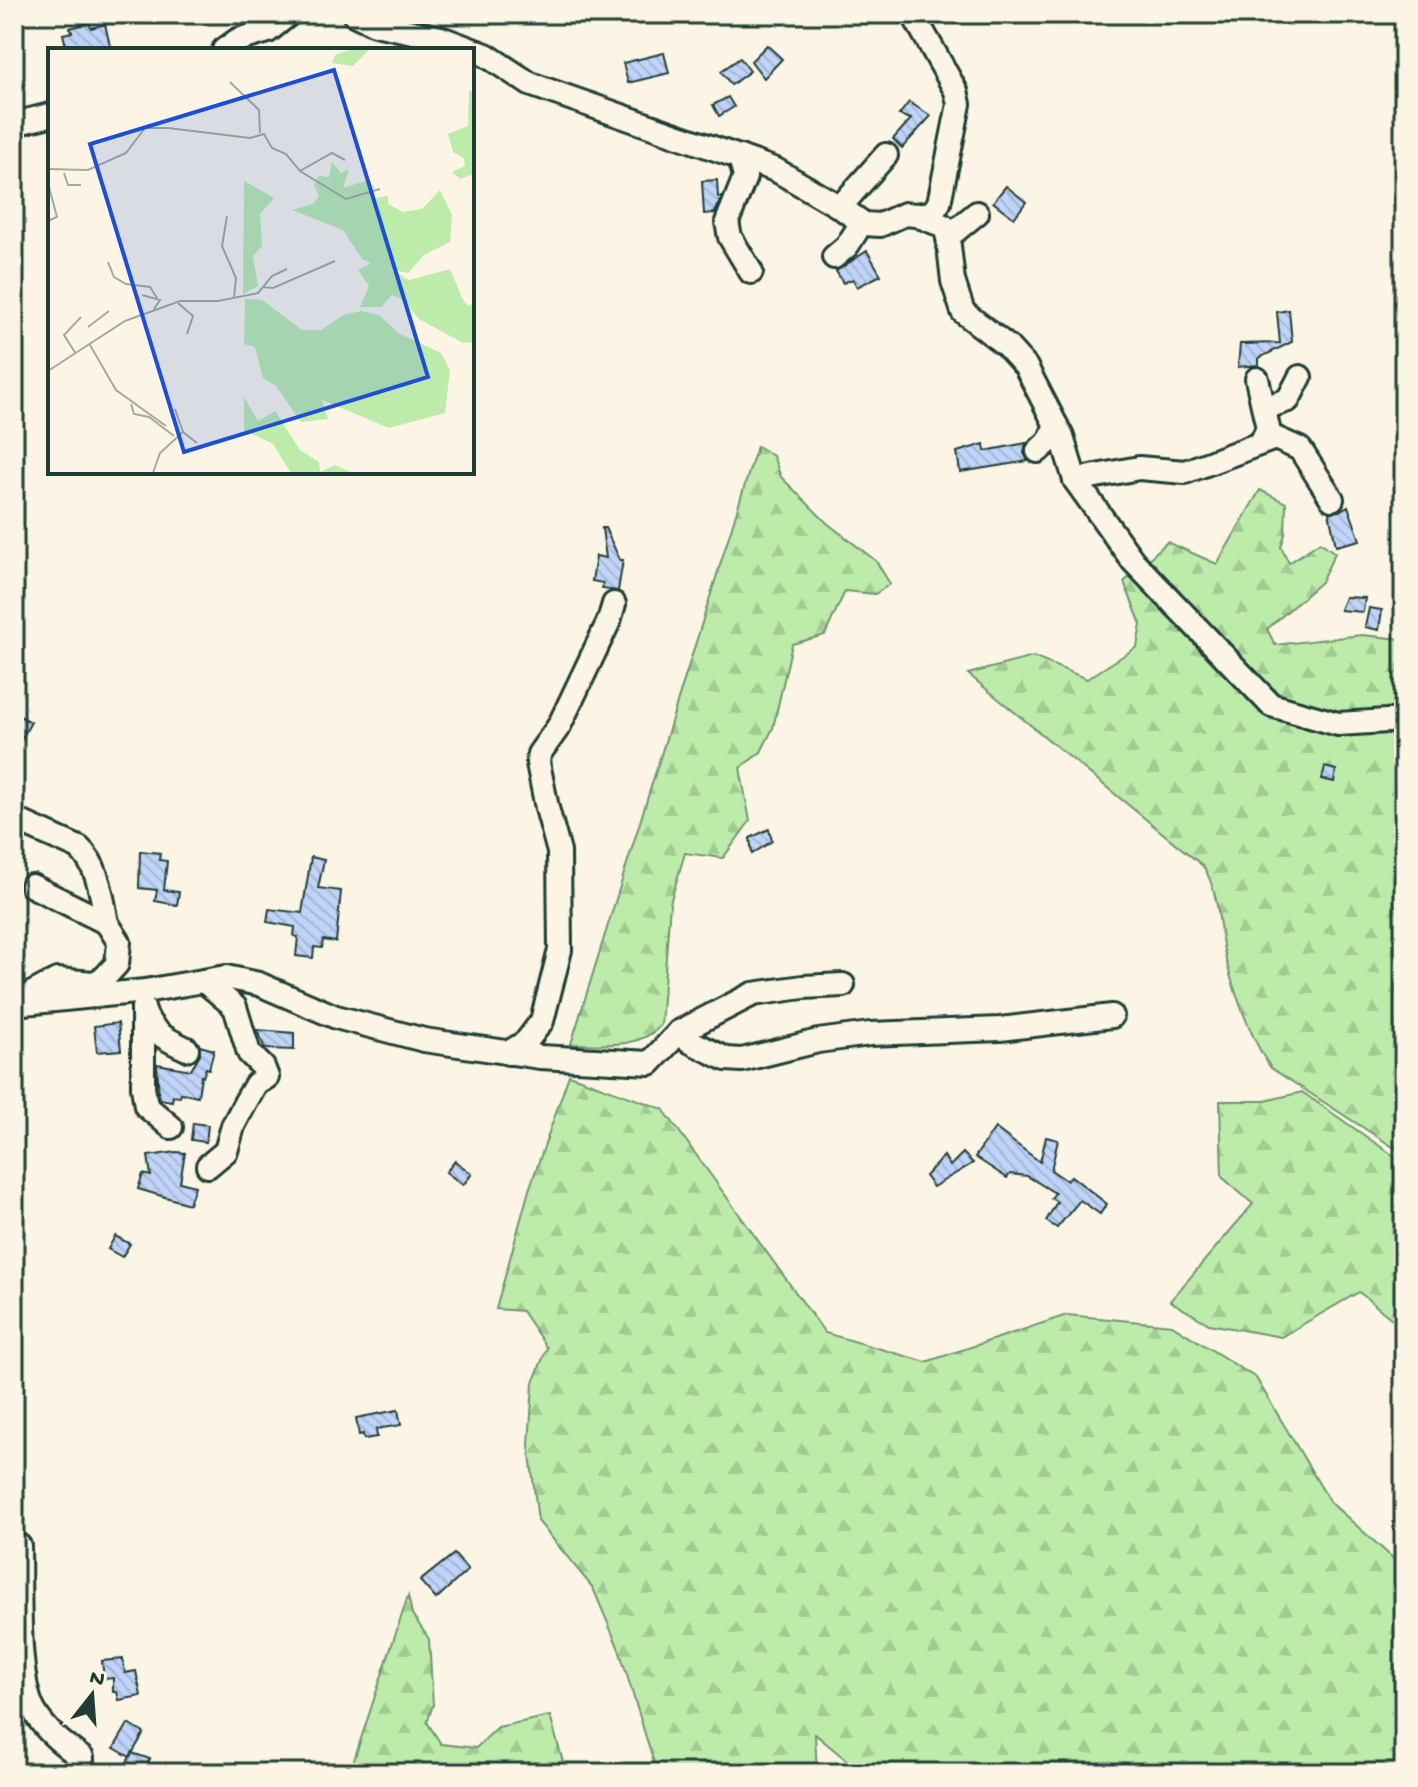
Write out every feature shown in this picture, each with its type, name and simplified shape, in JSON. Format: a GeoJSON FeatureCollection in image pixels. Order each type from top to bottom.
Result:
{"type":"FeatureCollection","features":[{"type":"Feature","properties":{"kind":"street"},"geometry":{"type":"LineString","coordinates":[[227,48],[238,40],[268,31],[289,14]]}},
{"type":"Feature","properties":{"kind":"street"},"geometry":{"type":"LineString","coordinates":[[354,14],[375,24],[441,38],[462,48]]}},
{"type":"Feature","properties":{"kind":"street"},"geometry":{"type":"LineString","coordinates":[[833,230],[880,225],[905,214],[932,213],[939,203],[959,104],[956,91],[913,14]]}},
{"type":"Feature","properties":{"kind":"street"},"geometry":{"type":"LineString","coordinates":[[474,52],[486,55],[530,84],[776,170],[840,207],[860,228]]}},
{"type":"Feature","properties":{"kind":"street"},"geometry":{"type":"LineString","coordinates":[[14,124],[48,116]]}},
{"type":"Feature","properties":{"kind":"street"},"geometry":{"type":"LineString","coordinates":[[840,207],[886,155]]}},
{"type":"Feature","properties":{"kind":"street"},"geometry":{"type":"LineString","coordinates":[[740,157],[745,177],[727,222],[730,237],[751,272]]}},
{"type":"Feature","properties":{"kind":"street"},"geometry":{"type":"LineString","coordinates":[[948,237],[977,213]]}},
{"type":"Feature","properties":{"kind":"street"},"geometry":{"type":"LineString","coordinates":[[916,215],[944,226],[953,281],[963,312],[1007,346],[1026,367],[1056,425],[1075,480],[1133,561],[1271,705],[1338,724],[1404,720]]}},
{"type":"Feature","properties":{"kind":"street"},"geometry":{"type":"LineString","coordinates":[[834,257],[860,228]]}},
{"type":"Feature","properties":{"kind":"street"},"geometry":{"type":"LineString","coordinates":[[1264,408],[1288,400],[1300,377]]}},
{"type":"Feature","properties":{"kind":"street"},"geometry":{"type":"LineString","coordinates":[[1257,379],[1268,428],[1261,443]]}},
{"type":"Feature","properties":{"kind":"street"},"geometry":{"type":"LineString","coordinates":[[1038,451],[1049,441],[1056,425]]}},
{"type":"Feature","properties":{"kind":"street"},"geometry":{"type":"LineString","coordinates":[[1075,480],[1139,468],[1185,472],[1275,438],[1300,449],[1332,499]]}},
{"type":"Feature","properties":{"kind":"street"},"geometry":{"type":"LineString","coordinates":[[508,1053],[526,1042],[542,1021],[560,950],[559,852],[547,808],[539,754],[566,713],[614,604]]}},
{"type":"Feature","properties":{"kind":"street"},"geometry":{"type":"LineString","coordinates":[[14,819],[79,848],[87,856],[98,881],[107,923],[119,942],[117,964],[104,978],[94,983],[57,980],[14,1002]]}},
{"type":"Feature","properties":{"kind":"street"},"geometry":{"type":"LineString","coordinates":[[32,886],[107,923]]}},
{"type":"Feature","properties":{"kind":"street"},"geometry":{"type":"LineString","coordinates":[[14,1002],[141,1000],[226,977],[259,984],[336,1017],[424,1040],[540,1057],[650,1063],[679,1032],[753,994],[843,985]]}},
{"type":"Feature","properties":{"kind":"street"},"geometry":{"type":"LineString","coordinates":[[204,981],[235,1007],[249,1053],[263,1067],[267,1077],[256,1084],[245,1103],[233,1126],[226,1151],[208,1166]]}},
{"type":"Feature","properties":{"kind":"street"},"geometry":{"type":"LineString","coordinates":[[141,1000],[148,1023],[162,1038],[187,1049]]}},
{"type":"Feature","properties":{"kind":"street"},"geometry":{"type":"LineString","coordinates":[[141,1000],[146,1106],[171,1127]]}},
{"type":"Feature","properties":{"kind":"street"},"geometry":{"type":"LineString","coordinates":[[679,1032],[691,1042],[726,1059],[742,1060],[818,1041],[870,1034],[1000,1029],[1112,1016]]}},
{"type":"Feature","properties":{"kind":"street"},"geometry":{"type":"LineString","coordinates":[[19,1546],[19,1680],[34,1710],[52,1734],[82,1758]]}},
{"type":"Feature","properties":{"kind":"green space"},"geometry":{"type":"Polygon","coordinates":[[[757,446],[773,456],[781,477],[827,523],[876,561],[890,584],[875,594],[845,591],[825,635],[792,644],[773,728],[761,752],[740,768],[750,821],[723,858],[685,853],[670,903],[661,1025],[642,1039],[631,1042],[571,1044],[757,446]]]}},
{"type":"Feature","properties":{"kind":"green space"},"geometry":{"type":"Polygon","coordinates":[[[1260,490],[1286,503],[1285,534],[1281,547],[1289,563],[1320,542],[1335,553],[1321,582],[1267,629],[1275,645],[1362,635],[1401,639],[1404,642],[1404,1154],[1271,1068],[1264,1058],[1235,989],[1224,952],[1213,889],[1203,866],[968,674],[1033,657],[1087,679],[1137,647],[1141,624],[1124,582],[1167,542],[1217,564],[1260,490]]]}},
{"type":"Feature","properties":{"kind":"green space"},"geometry":{"type":"Polygon","coordinates":[[[569,1075],[663,1109],[825,1333],[926,1362],[1067,1315],[1172,1325],[1256,1378],[1330,1502],[1404,1568],[1404,1773],[862,1773],[815,1734],[817,1773],[657,1773],[619,1649],[593,1588],[538,1521],[529,1445],[533,1383],[547,1348],[522,1311],[496,1309],[529,1190],[569,1075]]]}},
{"type":"Feature","properties":{"kind":"green space"},"geometry":{"type":"Polygon","coordinates":[[[1302,1092],[1404,1163],[1404,1329],[1359,1292],[1281,1337],[1209,1324],[1170,1301],[1253,1204],[1222,1177],[1220,1101],[1265,1101],[1302,1092]]]}},
{"type":"Feature","properties":{"kind":"green space"},"geometry":{"type":"Polygon","coordinates":[[[408,1596],[412,1614],[429,1639],[433,1705],[427,1722],[441,1744],[476,1748],[498,1727],[550,1716],[566,1773],[357,1773],[352,1766],[408,1596]]]}},
{"type":"Feature","properties":{"kind":"building"},"geometry":{"type":"Polygon","coordinates":[[[89,23],[91,28],[105,24],[111,48],[66,48],[63,34],[72,32],[70,28],[89,23]]]}},
{"type":"Feature","properties":{"kind":"building"},"geometry":{"type":"Polygon","coordinates":[[[767,45],[782,59],[764,78],[751,61],[767,45]]]}},
{"type":"Feature","properties":{"kind":"building"},"geometry":{"type":"Polygon","coordinates":[[[664,53],[669,73],[628,83],[623,63],[664,53]]]}},
{"type":"Feature","properties":{"kind":"building"},"geometry":{"type":"Polygon","coordinates":[[[740,58],[750,71],[731,85],[721,71],[740,58]]]}},
{"type":"Feature","properties":{"kind":"building"},"geometry":{"type":"Polygon","coordinates":[[[728,97],[734,107],[719,116],[713,105],[728,97]]]}},
{"type":"Feature","properties":{"kind":"building"},"geometry":{"type":"Polygon","coordinates":[[[909,102],[931,116],[902,148],[893,139],[911,119],[899,115],[909,102]]]}},
{"type":"Feature","properties":{"kind":"building"},"geometry":{"type":"Polygon","coordinates":[[[717,180],[718,197],[722,197],[715,213],[704,214],[702,181],[717,180]]]}},
{"type":"Feature","properties":{"kind":"building"},"geometry":{"type":"Polygon","coordinates":[[[1006,186],[1026,202],[1014,218],[993,202],[1006,186]]]}},
{"type":"Feature","properties":{"kind":"building"},"geometry":{"type":"Polygon","coordinates":[[[867,251],[881,275],[857,287],[853,279],[843,283],[836,271],[867,251]]]}},
{"type":"Feature","properties":{"kind":"building"},"geometry":{"type":"Polygon","coordinates":[[[1289,310],[1292,342],[1259,358],[1259,365],[1238,367],[1240,344],[1280,343],[1277,312],[1289,310]]]}},
{"type":"Feature","properties":{"kind":"building"},"geometry":{"type":"Polygon","coordinates":[[[1026,443],[1024,453],[1028,461],[960,472],[957,452],[984,444],[985,451],[1026,443]]]}},
{"type":"Feature","properties":{"kind":"building"},"geometry":{"type":"Polygon","coordinates":[[[1348,506],[1360,540],[1336,546],[1329,512],[1348,506]]]}},
{"type":"Feature","properties":{"kind":"building"},"geometry":{"type":"Polygon","coordinates":[[[602,528],[605,528],[620,560],[623,560],[618,591],[602,589],[603,583],[592,581],[596,556],[606,558],[602,528]]]}},
{"type":"Feature","properties":{"kind":"building"},"geometry":{"type":"Polygon","coordinates":[[[1345,597],[1365,598],[1363,612],[1340,610],[1345,597]]]}},
{"type":"Feature","properties":{"kind":"building"},"geometry":{"type":"Polygon","coordinates":[[[1369,608],[1382,610],[1379,630],[1365,627],[1369,608]]]}},
{"type":"Feature","properties":{"kind":"building"},"geometry":{"type":"Polygon","coordinates":[[[14,713],[31,722],[14,753],[14,713]]]}},
{"type":"Feature","properties":{"kind":"building"},"geometry":{"type":"Polygon","coordinates":[[[1325,767],[1336,770],[1334,782],[1322,779],[1325,767]]]}},
{"type":"Feature","properties":{"kind":"building"},"geometry":{"type":"Polygon","coordinates":[[[769,829],[772,841],[752,854],[750,838],[769,829]]]}},
{"type":"Feature","properties":{"kind":"building"},"geometry":{"type":"Polygon","coordinates":[[[140,851],[160,853],[159,860],[167,861],[164,890],[179,892],[177,905],[155,901],[157,890],[139,888],[140,851]]]}},
{"type":"Feature","properties":{"kind":"building"},"geometry":{"type":"Polygon","coordinates":[[[311,857],[324,860],[318,888],[341,891],[336,942],[323,940],[322,948],[314,947],[313,958],[296,956],[298,937],[294,936],[295,927],[267,922],[269,909],[302,913],[311,857]]]}},
{"type":"Feature","properties":{"kind":"building"},"geometry":{"type":"Polygon","coordinates":[[[118,1023],[121,1050],[97,1052],[94,1026],[118,1023]]]}},
{"type":"Feature","properties":{"kind":"building"},"geometry":{"type":"Polygon","coordinates":[[[257,1030],[294,1033],[294,1050],[265,1049],[257,1030]]]}},
{"type":"Feature","properties":{"kind":"building"},"geometry":{"type":"Polygon","coordinates":[[[200,1046],[214,1050],[209,1069],[206,1068],[201,1076],[198,1096],[181,1093],[180,1097],[173,1096],[172,1101],[159,1099],[157,1064],[191,1070],[200,1054],[200,1046]]]}},
{"type":"Feature","properties":{"kind":"building"},"geometry":{"type":"Polygon","coordinates":[[[193,1123],[208,1125],[206,1142],[191,1140],[193,1123]]]}},
{"type":"Feature","properties":{"kind":"building"},"geometry":{"type":"Polygon","coordinates":[[[995,1128],[1040,1162],[1046,1137],[1058,1140],[1051,1170],[1067,1181],[1071,1176],[1107,1204],[1100,1214],[1080,1200],[1057,1228],[1046,1221],[1057,1202],[1051,1198],[1055,1193],[1027,1176],[1010,1174],[1007,1178],[975,1157],[995,1128]]]}},
{"type":"Feature","properties":{"kind":"building"},"geometry":{"type":"Polygon","coordinates":[[[185,1153],[180,1182],[195,1186],[189,1204],[138,1189],[143,1174],[151,1176],[148,1156],[185,1153]]]}},
{"type":"Feature","properties":{"kind":"building"},"geometry":{"type":"Polygon","coordinates":[[[963,1153],[973,1163],[933,1187],[925,1176],[944,1156],[950,1166],[963,1153]]]}},
{"type":"Feature","properties":{"kind":"building"},"geometry":{"type":"Polygon","coordinates":[[[455,1161],[472,1174],[463,1185],[446,1172],[455,1161]]]}},
{"type":"Feature","properties":{"kind":"building"},"geometry":{"type":"Polygon","coordinates":[[[115,1236],[130,1244],[122,1257],[108,1249],[115,1236]]]}},
{"type":"Feature","properties":{"kind":"building"},"geometry":{"type":"Polygon","coordinates":[[[398,1410],[401,1425],[376,1429],[377,1437],[364,1439],[363,1434],[359,1435],[356,1418],[398,1410]]]}},
{"type":"Feature","properties":{"kind":"building"},"geometry":{"type":"Polygon","coordinates":[[[454,1554],[468,1570],[436,1599],[420,1581],[454,1554]]]}},
{"type":"Feature","properties":{"kind":"building"},"geometry":{"type":"Polygon","coordinates":[[[123,1659],[125,1673],[136,1671],[141,1696],[119,1700],[117,1692],[113,1692],[113,1678],[104,1679],[102,1661],[123,1659]]]}},
{"type":"Feature","properties":{"kind":"building"},"geometry":{"type":"Polygon","coordinates":[[[128,1724],[144,1733],[130,1757],[114,1748],[128,1724]]]}},
{"type":"Feature","properties":{"kind":"building"},"geometry":{"type":"Polygon","coordinates":[[[132,1753],[150,1759],[142,1773],[121,1773],[132,1753]]]}}]}
